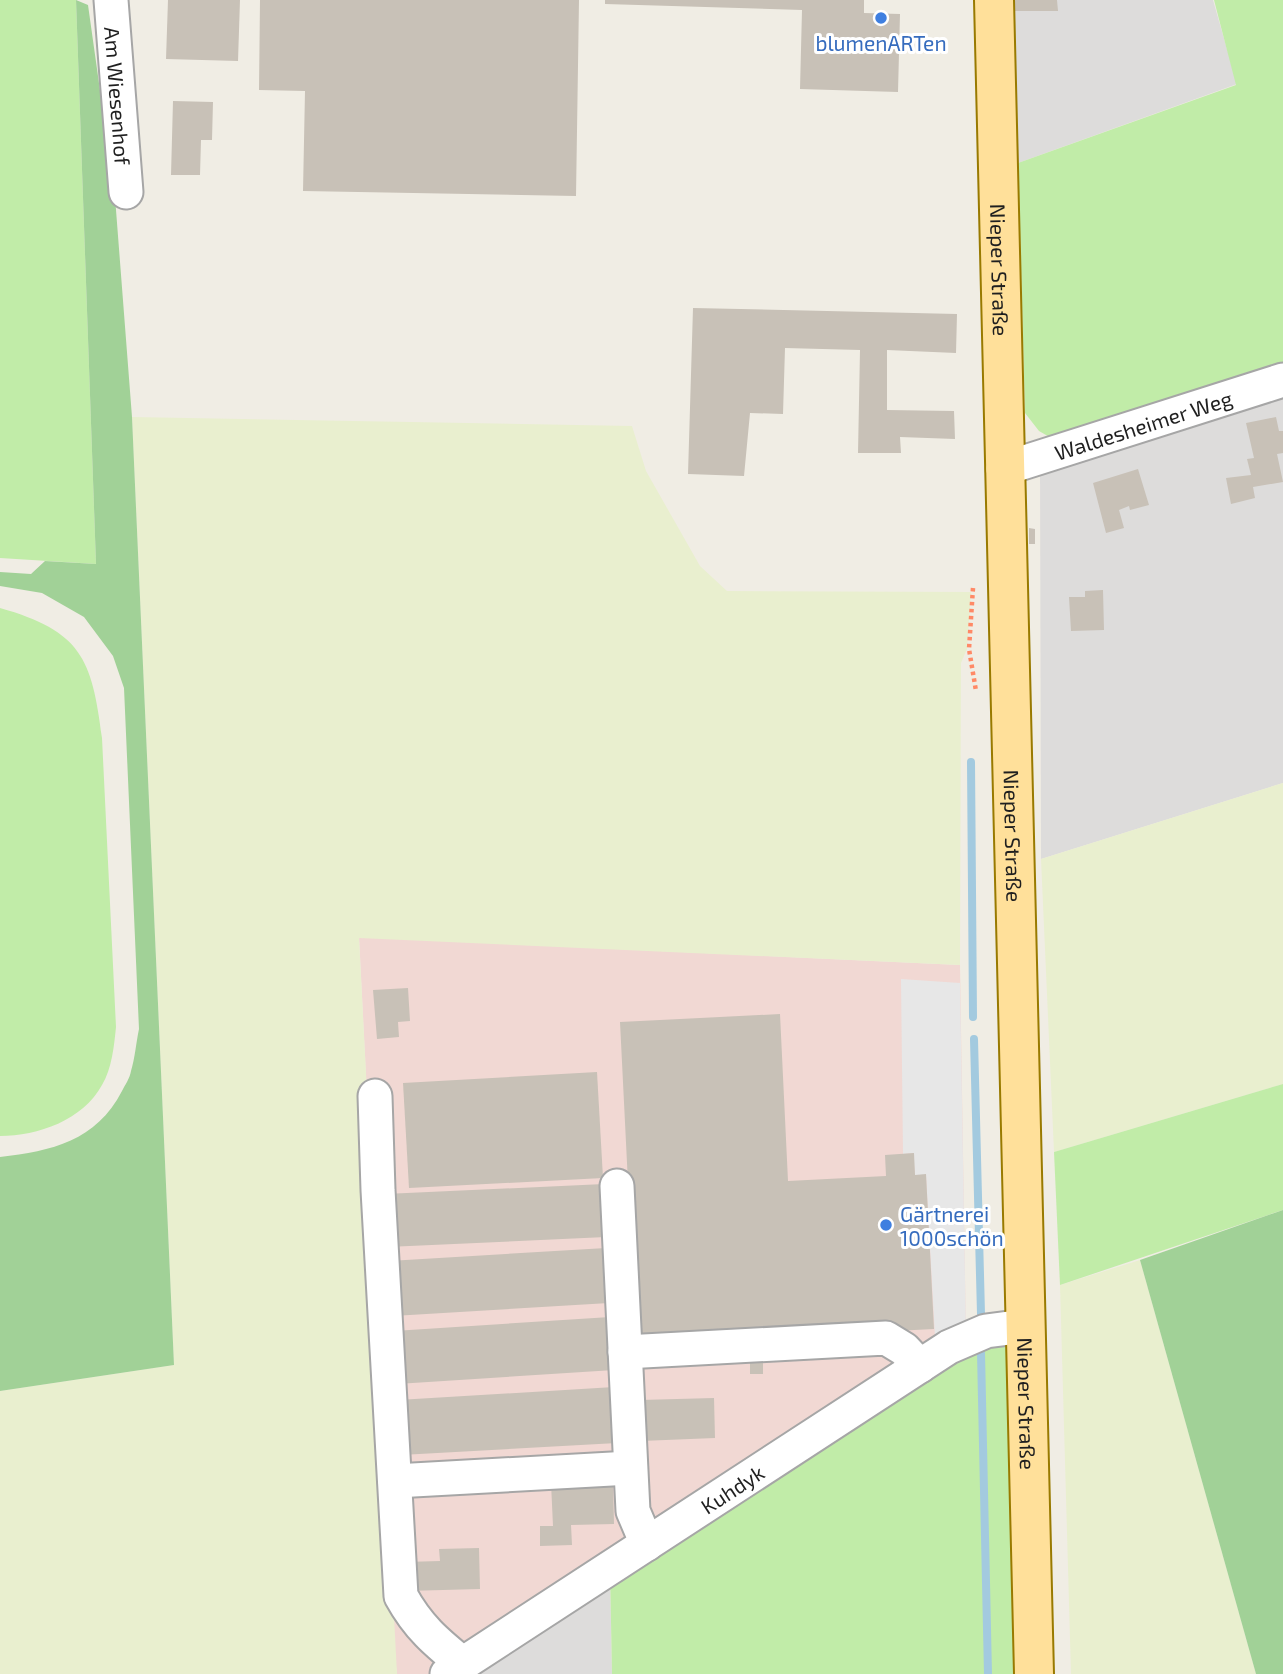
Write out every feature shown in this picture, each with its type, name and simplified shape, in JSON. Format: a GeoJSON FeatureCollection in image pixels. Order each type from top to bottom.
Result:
{"type":"FeatureCollection","features":[{"type":"Feature","properties":{"kind":"main road","name":"Nieper Straße"},"geometry":{"type":"LineString","coordinates":[[994,0],[1003,469],[1034,1674]]}},
{"type":"Feature","properties":{"kind":"street","name":"Am Wiesenhof"},"geometry":{"type":"LineString","coordinates":[[111,0],[126,192]]}},
{"type":"Feature","properties":{"kind":"street","name":"Waldesheimer Weg"},"geometry":{"type":"LineString","coordinates":[[1003,469],[1283,380]]}},
{"type":"Feature","properties":{"kind":"street"},"geometry":{"type":"LineString","coordinates":[[375,1096],[401,1596],[412,1616],[455,1669]]}},
{"type":"Feature","properties":{"kind":"street"},"geometry":{"type":"LineString","coordinates":[[617,1186],[633,1511],[647,1544]]}},
{"type":"Feature","properties":{"kind":"street","name":"Kuhdyk"},"geometry":{"type":"LineString","coordinates":[[455,1669],[949,1347],[986,1331],[1025,1326]]}},
{"type":"Feature","properties":{"kind":"street"},"geometry":{"type":"LineString","coordinates":[[625,1352],[886,1338],[904,1349],[920,1366]]}},
{"type":"Feature","properties":{"kind":"street"},"geometry":{"type":"LineString","coordinates":[[395,1481],[630,1468]]}},
{"type":"Feature","properties":{"kind":"street"},"geometry":{"type":"LineString","coordinates":[[423,1596],[429,1636]]}},
{"type":"Feature","properties":{"kind":"shaded area"},"geometry":{"type":"Polygon","coordinates":[[[1010,0],[1213,0],[1237,84],[1018,163],[1010,0]]]}},
{"type":"Feature","properties":{"kind":"shaded area"},"geometry":{"type":"Polygon","coordinates":[[[1283,393],[1283,783],[1041,859],[1040,470],[1283,393]]]}},
{"type":"Feature","properties":{"kind":"shaded area"},"geometry":{"type":"Polygon","coordinates":[[[359,937],[960,965],[966,1338],[444,1674],[397,1674],[395,1657],[359,937]]]}},
{"type":"Feature","properties":{"kind":"shaded area"},"geometry":{"type":"Polygon","coordinates":[[[901,979],[960,983],[966,1338],[936,1355],[926,1175],[915,1175],[913,1153],[903,1154],[901,979]]]}},
{"type":"Feature","properties":{"kind":"shaded area"},"geometry":{"type":"Polygon","coordinates":[[[610,1570],[612,1674],[452,1674],[610,1570]]]}},
{"type":"Feature","properties":{"kind":"green space"},"geometry":{"type":"Polygon","coordinates":[[[0,0],[76,0],[96,564],[0,558],[0,0]]]}},
{"type":"Feature","properties":{"kind":"green space"},"geometry":{"type":"Polygon","coordinates":[[[76,0],[88,5],[115,197],[132,417],[174,1365],[0,1391],[0,1157],[55,1147],[86,1132],[99,1122],[129,1079],[139,1029],[124,688],[113,656],[84,617],[42,593],[0,586],[0,572],[31,574],[45,561],[96,564],[76,0]]]}},
{"type":"Feature","properties":{"kind":"green space"},"geometry":{"type":"Polygon","coordinates":[[[1214,0],[1283,0],[1283,367],[1053,439],[1039,431],[1025,413],[1018,163],[1236,85],[1214,0]]]}},
{"type":"Feature","properties":{"kind":"green space"},"geometry":{"type":"Polygon","coordinates":[[[132,417],[632,426],[646,471],[700,566],[727,591],[971,592],[967,649],[961,663],[960,965],[359,938],[397,1674],[0,1674],[0,1391],[174,1365],[132,417]]]}},
{"type":"Feature","properties":{"kind":"green space"},"geometry":{"type":"Polygon","coordinates":[[[0,608],[49,627],[65,638],[78,652],[93,687],[102,738],[116,1027],[108,1071],[94,1097],[83,1108],[58,1124],[44,1129],[0,1136],[0,608]]]}},
{"type":"Feature","properties":{"kind":"green space"},"geometry":{"type":"Polygon","coordinates":[[[1283,783],[1283,1084],[1054,1152],[1041,859],[1283,783]]]}},
{"type":"Feature","properties":{"kind":"green space"},"geometry":{"type":"Polygon","coordinates":[[[1283,1084],[1283,1210],[1060,1285],[1054,1152],[1283,1084]]]}},
{"type":"Feature","properties":{"kind":"green space"},"geometry":{"type":"Polygon","coordinates":[[[1283,1210],[1283,1674],[1256,1674],[1140,1260],[1283,1210]]]}},
{"type":"Feature","properties":{"kind":"green space"},"geometry":{"type":"Polygon","coordinates":[[[1140,1260],[1256,1674],[1071,1674],[1060,1285],[1140,1260]]]}},
{"type":"Feature","properties":{"kind":"green space"},"geometry":{"type":"Polygon","coordinates":[[[1006,1342],[1016,1353],[1023,1674],[612,1674],[610,1570],[975,1351],[1006,1342]]]}},
{"type":"Feature","properties":{"kind":"building"},"geometry":{"type":"Polygon","coordinates":[[[168,0],[240,0],[238,61],[166,59],[168,0]]]}},
{"type":"Feature","properties":{"kind":"building"},"geometry":{"type":"Polygon","coordinates":[[[260,0],[579,0],[576,196],[303,191],[305,91],[259,90],[260,0]]]}},
{"type":"Feature","properties":{"kind":"building"},"geometry":{"type":"Polygon","coordinates":[[[605,0],[864,0],[864,13],[900,14],[898,92],[800,89],[802,10],[605,4],[605,0]]]}},
{"type":"Feature","properties":{"kind":"building"},"geometry":{"type":"Polygon","coordinates":[[[1013,0],[1057,0],[1058,11],[1014,11],[1013,0]]]}},
{"type":"Feature","properties":{"kind":"building"},"geometry":{"type":"Polygon","coordinates":[[[173,101],[213,102],[212,140],[201,140],[200,175],[171,175],[173,101]]]}},
{"type":"Feature","properties":{"kind":"building"},"geometry":{"type":"Polygon","coordinates":[[[693,308],[957,314],[956,353],[887,350],[887,410],[954,411],[955,439],[900,437],[901,453],[858,453],[860,350],[785,348],[783,414],[750,413],[744,476],[688,474],[693,308]]]}},
{"type":"Feature","properties":{"kind":"building"},"geometry":{"type":"Polygon","coordinates":[[[1276,417],[1279,431],[1283,431],[1283,453],[1277,454],[1283,482],[1253,487],[1255,498],[1231,504],[1226,478],[1251,475],[1247,459],[1254,458],[1246,423],[1276,417]]]}},
{"type":"Feature","properties":{"kind":"building"},"geometry":{"type":"Polygon","coordinates":[[[1138,469],[1149,505],[1130,510],[1129,506],[1119,510],[1124,528],[1106,533],[1093,483],[1138,469]]]}},
{"type":"Feature","properties":{"kind":"building"},"geometry":{"type":"Polygon","coordinates":[[[1029,528],[1035,529],[1035,544],[1029,544],[1029,528]]]}},
{"type":"Feature","properties":{"kind":"building"},"geometry":{"type":"Polygon","coordinates":[[[1103,590],[1104,630],[1071,631],[1069,597],[1085,597],[1085,591],[1103,590]]]}},
{"type":"Feature","properties":{"kind":"building"},"geometry":{"type":"Polygon","coordinates":[[[408,988],[410,1021],[398,1022],[399,1037],[377,1039],[373,990],[408,988]]]}},
{"type":"Feature","properties":{"kind":"building"},"geometry":{"type":"Polygon","coordinates":[[[780,1014],[788,1181],[886,1176],[885,1155],[914,1153],[915,1175],[926,1174],[934,1329],[636,1344],[620,1022],[780,1014]]]}},
{"type":"Feature","properties":{"kind":"building"},"geometry":{"type":"Polygon","coordinates":[[[597,1072],[603,1178],[409,1188],[403,1083],[597,1072]]]}},
{"type":"Feature","properties":{"kind":"building"},"geometry":{"type":"Polygon","coordinates":[[[604,1184],[606,1237],[387,1247],[385,1194],[604,1184]]]}},
{"type":"Feature","properties":{"kind":"building"},"geometry":{"type":"Polygon","coordinates":[[[606,1248],[609,1303],[393,1316],[389,1261],[606,1248]]]}},
{"type":"Feature","properties":{"kind":"building"},"geometry":{"type":"Polygon","coordinates":[[[610,1317],[614,1370],[397,1384],[394,1331],[610,1317]]]}},
{"type":"Feature","properties":{"kind":"building"},"geometry":{"type":"Polygon","coordinates":[[[750,1361],[763,1361],[763,1374],[750,1374],[750,1361]]]}},
{"type":"Feature","properties":{"kind":"building"},"geometry":{"type":"Polygon","coordinates":[[[614,1387],[617,1443],[401,1455],[398,1400],[614,1387]]]}},
{"type":"Feature","properties":{"kind":"building"},"geometry":{"type":"Polygon","coordinates":[[[714,1398],[715,1438],[641,1441],[640,1400],[714,1398]]]}},
{"type":"Feature","properties":{"kind":"building"},"geometry":{"type":"Polygon","coordinates":[[[613,1481],[614,1524],[571,1525],[572,1545],[540,1546],[540,1526],[553,1526],[551,1483],[613,1481]]]}},
{"type":"Feature","properties":{"kind":"building"},"geometry":{"type":"Polygon","coordinates":[[[479,1548],[480,1589],[406,1591],[405,1562],[440,1561],[439,1549],[479,1548]]]}},
{"type":"Feature","properties":{"kind":"waterway"},"geometry":{"type":"LineString","coordinates":[[971,762],[973,1017]]}},
{"type":"Feature","properties":{"kind":"waterway"},"geometry":{"type":"LineString","coordinates":[[974,1039],[981,1314]]}},
{"type":"Feature","properties":{"kind":"waterway"},"geometry":{"type":"LineString","coordinates":[[981,1353],[988,1674]]}},
{"type":"Feature","properties":{"kind":"place","name":"blumenARTen"},"geometry":{"type":"Point","coordinates":[881,18]}},
{"type":"Feature","properties":{"kind":"place","name":"Gärtnerei 1000schön"},"geometry":{"type":"Point","coordinates":[886,1225]}}]}
